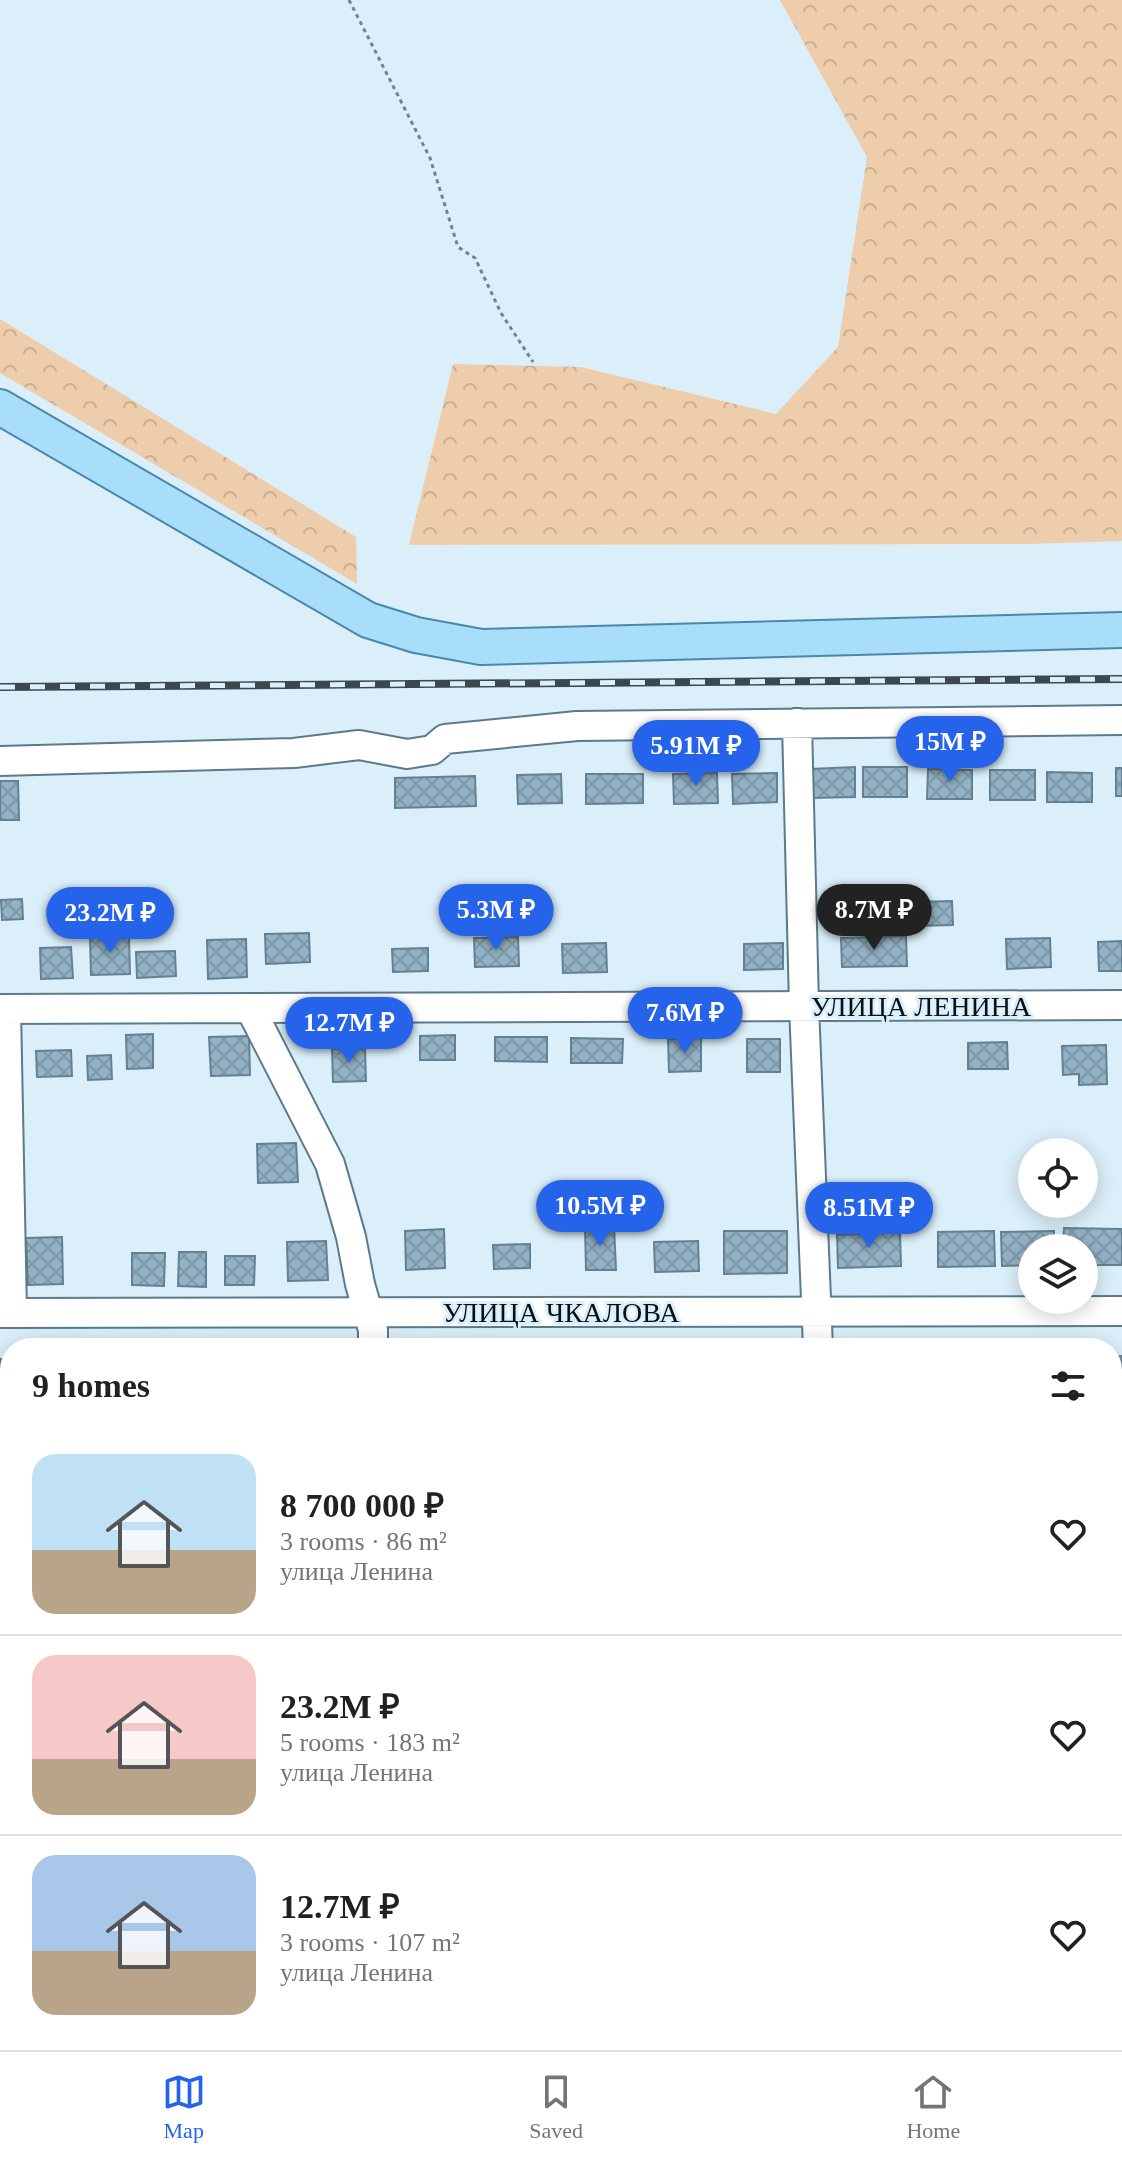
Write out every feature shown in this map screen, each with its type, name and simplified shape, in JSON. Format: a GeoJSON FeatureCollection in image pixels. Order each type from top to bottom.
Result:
{"type":"FeatureCollection","features":[{"type":"Feature","properties":{"kind":"main road"},"geometry":{"type":"LineString","coordinates":[[0,407],[368,620],[416,635],[481,647],[1122,630]]}},
{"type":"Feature","properties":{"kind":"street"},"geometry":{"type":"LineString","coordinates":[[0,761],[294,753],[359,745],[407,754],[432,750],[445,739],[577,726],[1122,720]]}},
{"type":"Feature","properties":{"kind":"street"},"geometry":{"type":"LineString","coordinates":[[797,723],[804,1006],[818,1338]]}},
{"type":"Feature","properties":{"kind":"street","name":"УЛИЦА ЛЕНИНА"},"geometry":{"type":"LineString","coordinates":[[3,1009],[1122,1005]]}},
{"type":"Feature","properties":{"kind":"street"},"geometry":{"type":"LineString","coordinates":[[250,1008],[330,1164],[351,1237],[373,1338]]}},
{"type":"Feature","properties":{"kind":"street"},"geometry":{"type":"LineString","coordinates":[[3,1009],[6,1313]]}},
{"type":"Feature","properties":{"kind":"street","name":"УЛИЦА ЧКАЛОВА"},"geometry":{"type":"LineString","coordinates":[[6,1313],[1122,1311]]}},
{"type":"Feature","properties":{"kind":"path"},"geometry":{"type":"LineString","coordinates":[[349,0],[430,158],[458,247],[475,258],[501,313],[533,362]]}},
{"type":"Feature","properties":{"kind":"green space"},"geometry":{"type":"Polygon","coordinates":[[[780,0],[1122,0],[1122,541],[1028,544],[409,545],[453,364],[581,367],[776,414],[838,347],[867,157],[780,0]]]}},
{"type":"Feature","properties":{"kind":"green space"},"geometry":{"type":"Polygon","coordinates":[[[0,319],[356,537],[357,584],[0,373],[0,319]]]}},
{"type":"Feature","properties":{"kind":"building"},"geometry":{"type":"Polygon","coordinates":[[[855,767],[855,797],[811,798],[810,769],[855,767]]]}},
{"type":"Feature","properties":{"kind":"building"},"geometry":{"type":"Polygon","coordinates":[[[863,767],[907,767],[907,797],[863,797],[863,767]]]}},
{"type":"Feature","properties":{"kind":"building"},"geometry":{"type":"Polygon","coordinates":[[[1116,768],[1122,768],[1122,796],[1116,796],[1116,768]]]}},
{"type":"Feature","properties":{"kind":"building"},"geometry":{"type":"Polygon","coordinates":[[[928,769],[972,770],[972,799],[927,799],[928,769]]]}},
{"type":"Feature","properties":{"kind":"building"},"geometry":{"type":"Polygon","coordinates":[[[990,770],[1035,770],[1035,800],[990,800],[990,770]]]}},
{"type":"Feature","properties":{"kind":"building"},"geometry":{"type":"Polygon","coordinates":[[[1047,772],[1092,773],[1092,802],[1047,802],[1047,772]]]}},
{"type":"Feature","properties":{"kind":"building"},"geometry":{"type":"Polygon","coordinates":[[[717,773],[718,803],[674,804],[673,774],[717,773]]]}},
{"type":"Feature","properties":{"kind":"building"},"geometry":{"type":"Polygon","coordinates":[[[777,773],[777,802],[733,804],[732,774],[777,773]]]}},
{"type":"Feature","properties":{"kind":"building"},"geometry":{"type":"Polygon","coordinates":[[[561,774],[562,803],[518,804],[517,775],[561,774]]]}},
{"type":"Feature","properties":{"kind":"building"},"geometry":{"type":"Polygon","coordinates":[[[586,774],[643,774],[643,803],[586,804],[586,774]]]}},
{"type":"Feature","properties":{"kind":"building"},"geometry":{"type":"Polygon","coordinates":[[[475,776],[476,806],[395,808],[395,778],[475,776]]]}},
{"type":"Feature","properties":{"kind":"building"},"geometry":{"type":"Polygon","coordinates":[[[0,781],[18,781],[19,820],[0,820],[0,781]]]}},
{"type":"Feature","properties":{"kind":"building"},"geometry":{"type":"Polygon","coordinates":[[[22,899],[23,919],[2,920],[1,900],[22,899]]]}},
{"type":"Feature","properties":{"kind":"building"},"geometry":{"type":"Polygon","coordinates":[[[952,901],[953,925],[916,926],[915,902],[952,901]]]}},
{"type":"Feature","properties":{"kind":"building"},"geometry":{"type":"Polygon","coordinates":[[[309,933],[310,962],[266,964],[265,934],[309,933]]]}},
{"type":"Feature","properties":{"kind":"building"},"geometry":{"type":"Polygon","coordinates":[[[129,935],[130,974],[91,975],[90,936],[129,935]]]}},
{"type":"Feature","properties":{"kind":"building"},"geometry":{"type":"Polygon","coordinates":[[[906,936],[907,966],[842,967],[841,938],[906,936]]]}},
{"type":"Feature","properties":{"kind":"building"},"geometry":{"type":"Polygon","coordinates":[[[518,937],[519,966],[475,967],[474,938],[518,937]]]}},
{"type":"Feature","properties":{"kind":"building"},"geometry":{"type":"Polygon","coordinates":[[[1050,938],[1051,967],[1007,969],[1006,939],[1050,938]]]}},
{"type":"Feature","properties":{"kind":"building"},"geometry":{"type":"Polygon","coordinates":[[[246,939],[247,977],[208,979],[207,940],[246,939]]]}},
{"type":"Feature","properties":{"kind":"building"},"geometry":{"type":"Polygon","coordinates":[[[1122,941],[1122,971],[1099,971],[1098,942],[1122,941]]]}},
{"type":"Feature","properties":{"kind":"building"},"geometry":{"type":"Polygon","coordinates":[[[606,943],[607,972],[563,973],[562,944],[606,943]]]}},
{"type":"Feature","properties":{"kind":"building"},"geometry":{"type":"Polygon","coordinates":[[[783,943],[783,969],[744,970],[744,944],[783,943]]]}},
{"type":"Feature","properties":{"kind":"building"},"geometry":{"type":"Polygon","coordinates":[[[71,947],[73,978],[41,979],[40,948],[71,947]]]}},
{"type":"Feature","properties":{"kind":"building"},"geometry":{"type":"Polygon","coordinates":[[[428,948],[428,971],[393,972],[392,949],[428,948]]]}},
{"type":"Feature","properties":{"kind":"building"},"geometry":{"type":"Polygon","coordinates":[[[175,951],[176,976],[137,978],[136,952],[175,951]]]}},
{"type":"Feature","properties":{"kind":"building"},"geometry":{"type":"Polygon","coordinates":[[[153,1034],[153,1068],[127,1069],[126,1035],[153,1034]]]}},
{"type":"Feature","properties":{"kind":"building"},"geometry":{"type":"Polygon","coordinates":[[[455,1035],[455,1060],[420,1060],[420,1036],[455,1035]]]}},
{"type":"Feature","properties":{"kind":"building"},"geometry":{"type":"Polygon","coordinates":[[[249,1036],[250,1075],[211,1076],[209,1037],[249,1036]]]}},
{"type":"Feature","properties":{"kind":"building"},"geometry":{"type":"Polygon","coordinates":[[[495,1037],[547,1037],[547,1062],[495,1061],[495,1037]]]}},
{"type":"Feature","properties":{"kind":"building"},"geometry":{"type":"Polygon","coordinates":[[[571,1038],[623,1039],[622,1063],[571,1063],[571,1038]]]}},
{"type":"Feature","properties":{"kind":"building"},"geometry":{"type":"Polygon","coordinates":[[[701,1038],[701,1071],[669,1072],[668,1039],[701,1038]]]}},
{"type":"Feature","properties":{"kind":"building"},"geometry":{"type":"Polygon","coordinates":[[[747,1039],[780,1039],[780,1072],[747,1072],[747,1039]]]}},
{"type":"Feature","properties":{"kind":"building"},"geometry":{"type":"Polygon","coordinates":[[[1007,1042],[1008,1069],[968,1069],[968,1043],[1007,1042]]]}},
{"type":"Feature","properties":{"kind":"building"},"geometry":{"type":"Polygon","coordinates":[[[1106,1045],[1107,1084],[1079,1085],[1079,1074],[1063,1075],[1062,1046],[1106,1045]]]}},
{"type":"Feature","properties":{"kind":"building"},"geometry":{"type":"Polygon","coordinates":[[[365,1048],[366,1081],[333,1082],[332,1049],[365,1048]]]}},
{"type":"Feature","properties":{"kind":"building"},"geometry":{"type":"Polygon","coordinates":[[[71,1050],[72,1076],[37,1077],[36,1051],[71,1050]]]}},
{"type":"Feature","properties":{"kind":"building"},"geometry":{"type":"Polygon","coordinates":[[[111,1055],[112,1079],[88,1080],[87,1056],[111,1055]]]}},
{"type":"Feature","properties":{"kind":"building"},"geometry":{"type":"Polygon","coordinates":[[[296,1143],[298,1182],[258,1183],[257,1144],[296,1143]]]}},
{"type":"Feature","properties":{"kind":"building"},"geometry":{"type":"Polygon","coordinates":[[[614,1225],[616,1270],[586,1270],[585,1226],[614,1225]]]}},
{"type":"Feature","properties":{"kind":"building"},"geometry":{"type":"Polygon","coordinates":[[[1064,1228],[1122,1229],[1122,1265],[1098,1265],[1098,1234],[1064,1234],[1064,1228]]]}},
{"type":"Feature","properties":{"kind":"building"},"geometry":{"type":"Polygon","coordinates":[[[444,1229],[445,1268],[406,1270],[405,1231],[444,1229]]]}},
{"type":"Feature","properties":{"kind":"building"},"geometry":{"type":"Polygon","coordinates":[[[724,1231],[787,1231],[787,1273],[724,1274],[724,1231]]]}},
{"type":"Feature","properties":{"kind":"building"},"geometry":{"type":"Polygon","coordinates":[[[994,1231],[995,1266],[938,1267],[938,1232],[994,1231]]]}},
{"type":"Feature","properties":{"kind":"building"},"geometry":{"type":"Polygon","coordinates":[[[1054,1231],[1054,1234],[1018,1234],[1018,1265],[1002,1266],[1001,1232],[1054,1231]]]}},
{"type":"Feature","properties":{"kind":"building"},"geometry":{"type":"Polygon","coordinates":[[[900,1232],[901,1266],[838,1268],[837,1235],[900,1232]]]}},
{"type":"Feature","properties":{"kind":"building"},"geometry":{"type":"Polygon","coordinates":[[[62,1237],[63,1284],[28,1285],[26,1238],[62,1237]]]}},
{"type":"Feature","properties":{"kind":"building"},"geometry":{"type":"Polygon","coordinates":[[[326,1241],[328,1280],[288,1281],[287,1242],[326,1241]]]}},
{"type":"Feature","properties":{"kind":"building"},"geometry":{"type":"Polygon","coordinates":[[[698,1241],[699,1271],[655,1272],[654,1242],[698,1241]]]}},
{"type":"Feature","properties":{"kind":"building"},"geometry":{"type":"Polygon","coordinates":[[[530,1244],[530,1268],[494,1269],[493,1245],[530,1244]]]}},
{"type":"Feature","properties":{"kind":"building"},"geometry":{"type":"Polygon","coordinates":[[[179,1252],[206,1252],[206,1287],[178,1286],[179,1252]]]}},
{"type":"Feature","properties":{"kind":"building"},"geometry":{"type":"Polygon","coordinates":[[[132,1253],[165,1253],[164,1286],[132,1285],[132,1253]]]}},
{"type":"Feature","properties":{"kind":"building"},"geometry":{"type":"Polygon","coordinates":[[[225,1256],[255,1256],[254,1285],[225,1285],[225,1256]]]}},
{"type":"Feature","properties":{"kind":"railway"},"geometry":{"type":"LineString","coordinates":[[0,687],[1122,679]]}}]}
